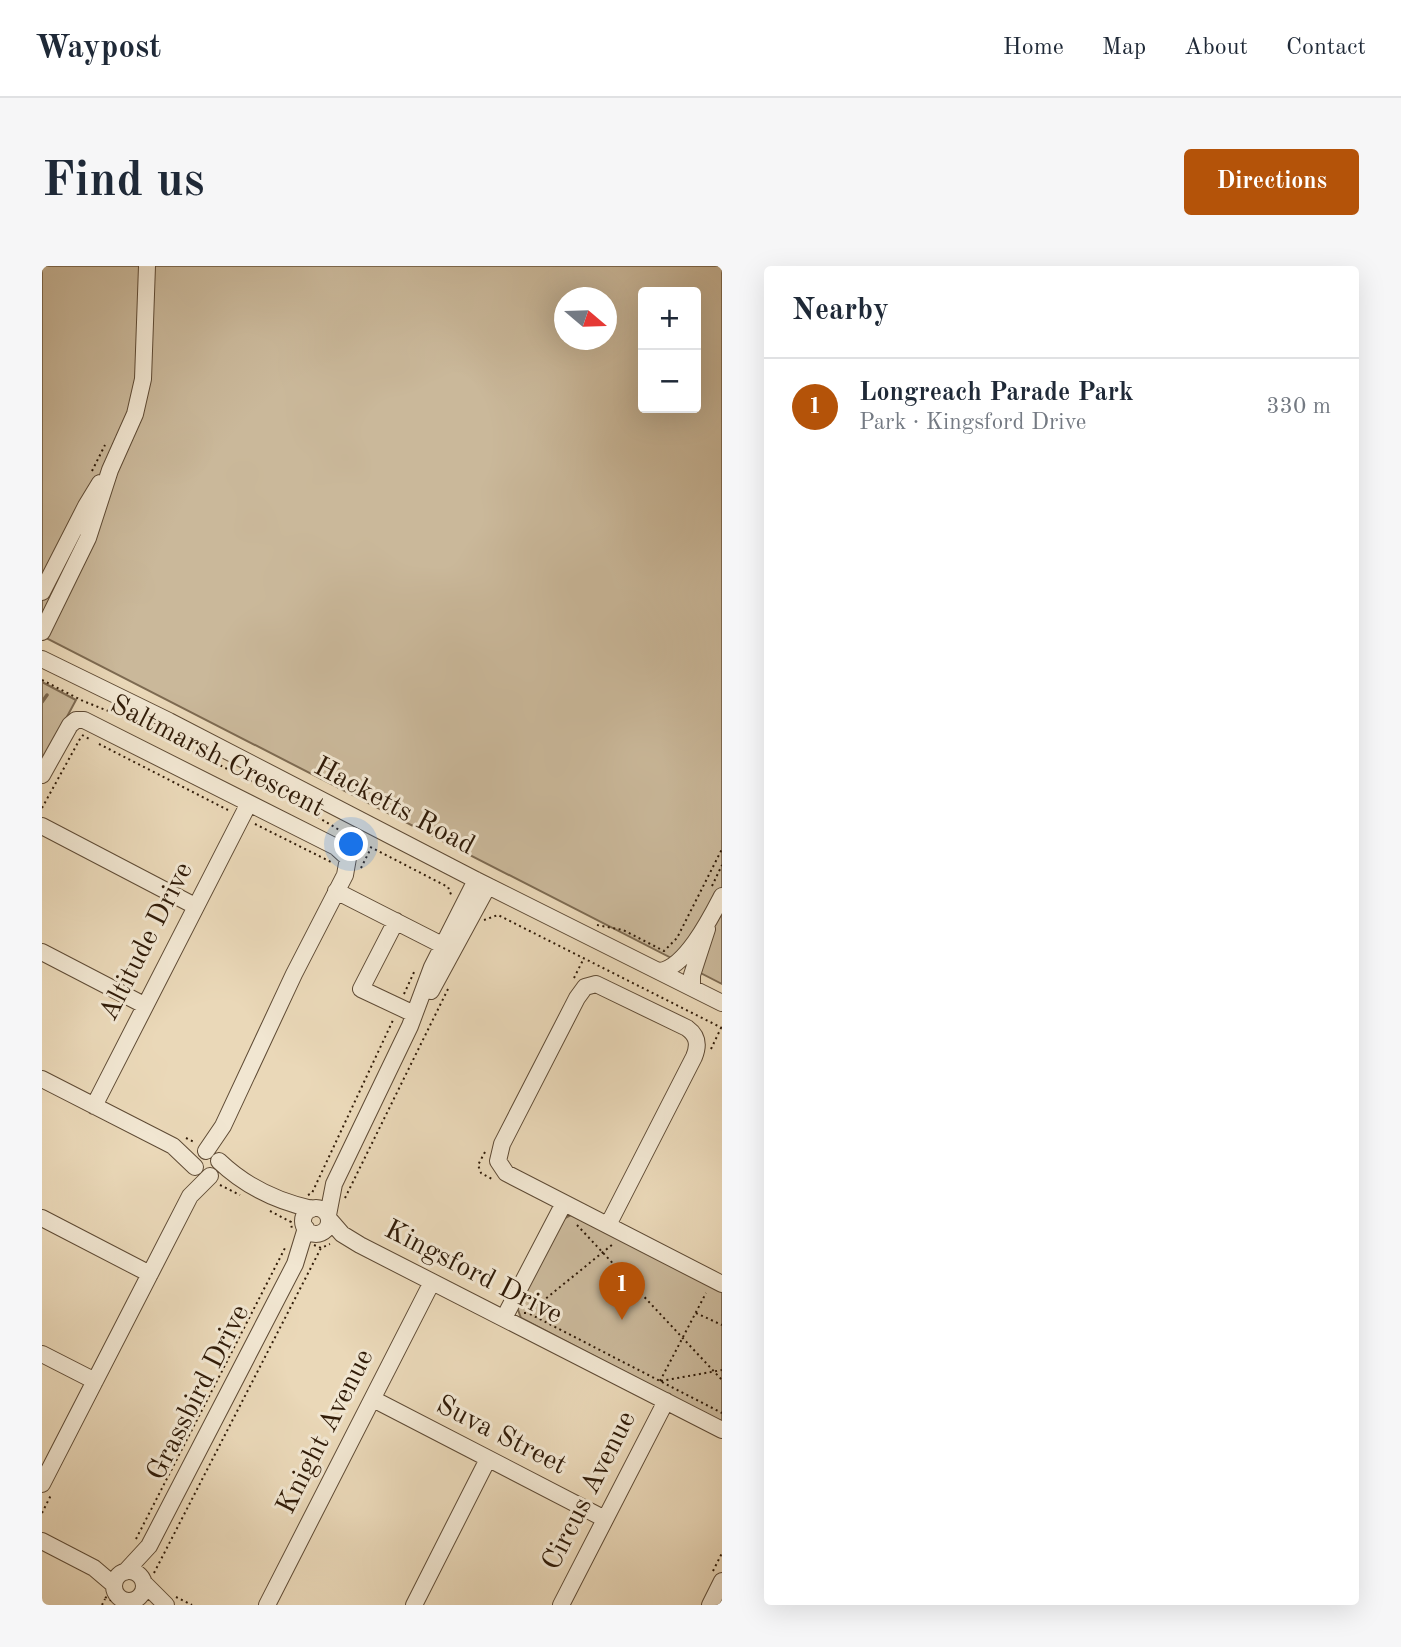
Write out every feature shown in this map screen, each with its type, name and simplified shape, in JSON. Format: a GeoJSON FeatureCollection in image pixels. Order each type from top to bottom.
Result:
{"type":"FeatureCollection","features":[{"type":"Feature","properties":{"kind":"street"},"geometry":{"type":"LineString","coordinates":[[42,632],[88,538],[110,470],[130,428],[139,398],[143,379],[147,266]]}},
{"type":"Feature","properties":{"kind":"street"},"geometry":{"type":"LineString","coordinates":[[42,592],[86,506],[110,470]]}},
{"type":"Feature","properties":{"kind":"street","name":"Hacketts Road"},"geometry":{"type":"LineString","coordinates":[[42,659],[261,767],[482,883],[722,1003]]}},
{"type":"Feature","properties":{"kind":"street","name":"Saltmarsh Crescent"},"geometry":{"type":"LineString","coordinates":[[42,775],[67,729],[76,720],[84,720],[343,852],[348,858],[348,865],[336,891],[207,1163],[42,1485]]}},
{"type":"Feature","properties":{"kind":"street","name":"Altitude Drive"},"geometry":{"type":"LineString","coordinates":[[94,1106],[249,803]]}},
{"type":"Feature","properties":{"kind":"street"},"geometry":{"type":"LineString","coordinates":[[42,826],[195,906]]}},
{"type":"Feature","properties":{"kind":"street","name":"Grassbird Drive"},"geometry":{"type":"LineString","coordinates":[[128,1588],[139,1560],[149,1546],[316,1222],[442,945],[482,883]]}},
{"type":"Feature","properties":{"kind":"street","name":"Grassbird Drive"},"geometry":{"type":"LineString","coordinates":[[408,1016],[449,960],[482,883]]}},
{"type":"Feature","properties":{"kind":"street"},"geometry":{"type":"LineString","coordinates":[[336,891],[442,945]]}},
{"type":"Feature","properties":{"kind":"street"},"geometry":{"type":"LineString","coordinates":[[660,971],[673,967],[681,960],[722,896]]}},
{"type":"Feature","properties":{"kind":"street"},"geometry":{"type":"LineString","coordinates":[[692,987],[692,975],[709,920]]}},
{"type":"Feature","properties":{"kind":"street"},"geometry":{"type":"LineString","coordinates":[[396,921],[358,995],[408,1016]]}},
{"type":"Feature","properties":{"kind":"street"},"geometry":{"type":"LineString","coordinates":[[42,952],[144,1005]]}},
{"type":"Feature","properties":{"kind":"street"},"geometry":{"type":"LineString","coordinates":[[614,1228],[698,1046],[696,1038],[687,1028],[596,984],[584,987],[577,998],[502,1144],[497,1157],[499,1165],[506,1173],[561,1208],[614,1228],[718,1281]]}},
{"type":"Feature","properties":{"kind":"street"},"geometry":{"type":"LineString","coordinates":[[42,1079],[316,1222]]}},
{"type":"Feature","properties":{"kind":"street"},"geometry":{"type":"LineString","coordinates":[[507,1313],[561,1208]]}},
{"type":"Feature","properties":{"kind":"street"},"geometry":{"type":"LineString","coordinates":[[42,1219],[150,1274]]}},
{"type":"Feature","properties":{"kind":"street","name":"Kingsford Drive"},"geometry":{"type":"LineString","coordinates":[[316,1222],[432,1282],[507,1313],[659,1392],[722,1430]]}},
{"type":"Feature","properties":{"kind":"street","name":"Knight Avenue"},"geometry":{"type":"LineString","coordinates":[[267,1605],[432,1282]]}},
{"type":"Feature","properties":{"kind":"street"},"geometry":{"type":"LineString","coordinates":[[42,1354],[95,1381]]}},
{"type":"Feature","properties":{"kind":"street","name":"Circus Avenue"},"geometry":{"type":"LineString","coordinates":[[561,1605],[605,1519],[659,1392]]}},
{"type":"Feature","properties":{"kind":"street","name":"Suva Street"},"geometry":{"type":"LineString","coordinates":[[373,1399],[605,1519]]}},
{"type":"Feature","properties":{"kind":"street"},"geometry":{"type":"LineString","coordinates":[[414,1605],[488,1459]]}},
{"type":"Feature","properties":{"kind":"street"},"geometry":{"type":"LineString","coordinates":[[42,1541],[128,1588],[167,1605]]}},
{"type":"Feature","properties":{"kind":"path"},"geometry":{"type":"LineString","coordinates":[[87,481],[106,444]]}},
{"type":"Feature","properties":{"kind":"path"},"geometry":{"type":"LineString","coordinates":[[42,680],[83,701],[121,715],[296,804],[372,848],[448,887],[452,899]]}},
{"type":"Feature","properties":{"kind":"path"},"geometry":{"type":"LineString","coordinates":[[42,808],[82,736]]}},
{"type":"Feature","properties":{"kind":"path"},"geometry":{"type":"LineString","coordinates":[[357,876],[372,848]]}},
{"type":"Feature","properties":{"kind":"path"},"geometry":{"type":"LineString","coordinates":[[588,934],[593,926],[599,924],[615,927],[664,951],[677,938],[722,849]]}},
{"type":"Feature","properties":{"kind":"path"},"geometry":{"type":"LineString","coordinates":[[481,923],[482,920],[498,915],[722,1028]]}},
{"type":"Feature","properties":{"kind":"path"},"geometry":{"type":"LineString","coordinates":[[102,1605],[128,1588],[316,1222],[313,1193],[408,1016],[409,983]]}},
{"type":"Feature","properties":{"kind":"path"},"geometry":{"type":"LineString","coordinates":[[346,1196],[449,987]]}},
{"type":"Feature","properties":{"kind":"path"},"geometry":{"type":"LineString","coordinates":[[561,1208],[722,1380]]}},
{"type":"Feature","properties":{"kind":"path"},"geometry":{"type":"LineString","coordinates":[[528,1313],[614,1243],[614,1228]]}},
{"type":"Feature","properties":{"kind":"path"},"geometry":{"type":"LineString","coordinates":[[132,1547],[287,1244]]}},
{"type":"Feature","properties":{"kind":"path"},"geometry":{"type":"LineString","coordinates":[[659,1392],[682,1338],[718,1281]]}},
{"type":"Feature","properties":{"kind":"path"},"geometry":{"type":"LineString","coordinates":[[696,1312],[722,1325]]}},
{"type":"Feature","properties":{"kind":"path"},"geometry":{"type":"LineString","coordinates":[[507,1313],[528,1313],[659,1392],[722,1413]]}},
{"type":"Feature","properties":{"kind":"path"},"geometry":{"type":"LineString","coordinates":[[659,1392],[722,1370]]}},
{"type":"Feature","properties":{"kind":"shaded area"},"geometry":{"type":"Polygon","coordinates":[[[42,266],[722,266],[722,984],[42,636],[42,266]]]}},
{"type":"Feature","properties":{"kind":"shaded area"},"geometry":{"type":"Polygon","coordinates":[[[42,682],[76,700],[42,763],[42,682]]]}},
{"type":"Feature","properties":{"kind":"shaded area"},"geometry":{"type":"Polygon","coordinates":[[[571,1215],[722,1290],[722,1423],[521,1318],[517,1307],[563,1219],[571,1215]]]}},
{"type":"Feature","properties":{"kind":"waterway"},"geometry":{"type":"LineString","coordinates":[[42,702],[47,695]]}},
{"type":"Feature","properties":{"kind":"place","name":"Longreach Parade Park"},"geometry":{"type":"Point","coordinates":[622,1320]}}]}
